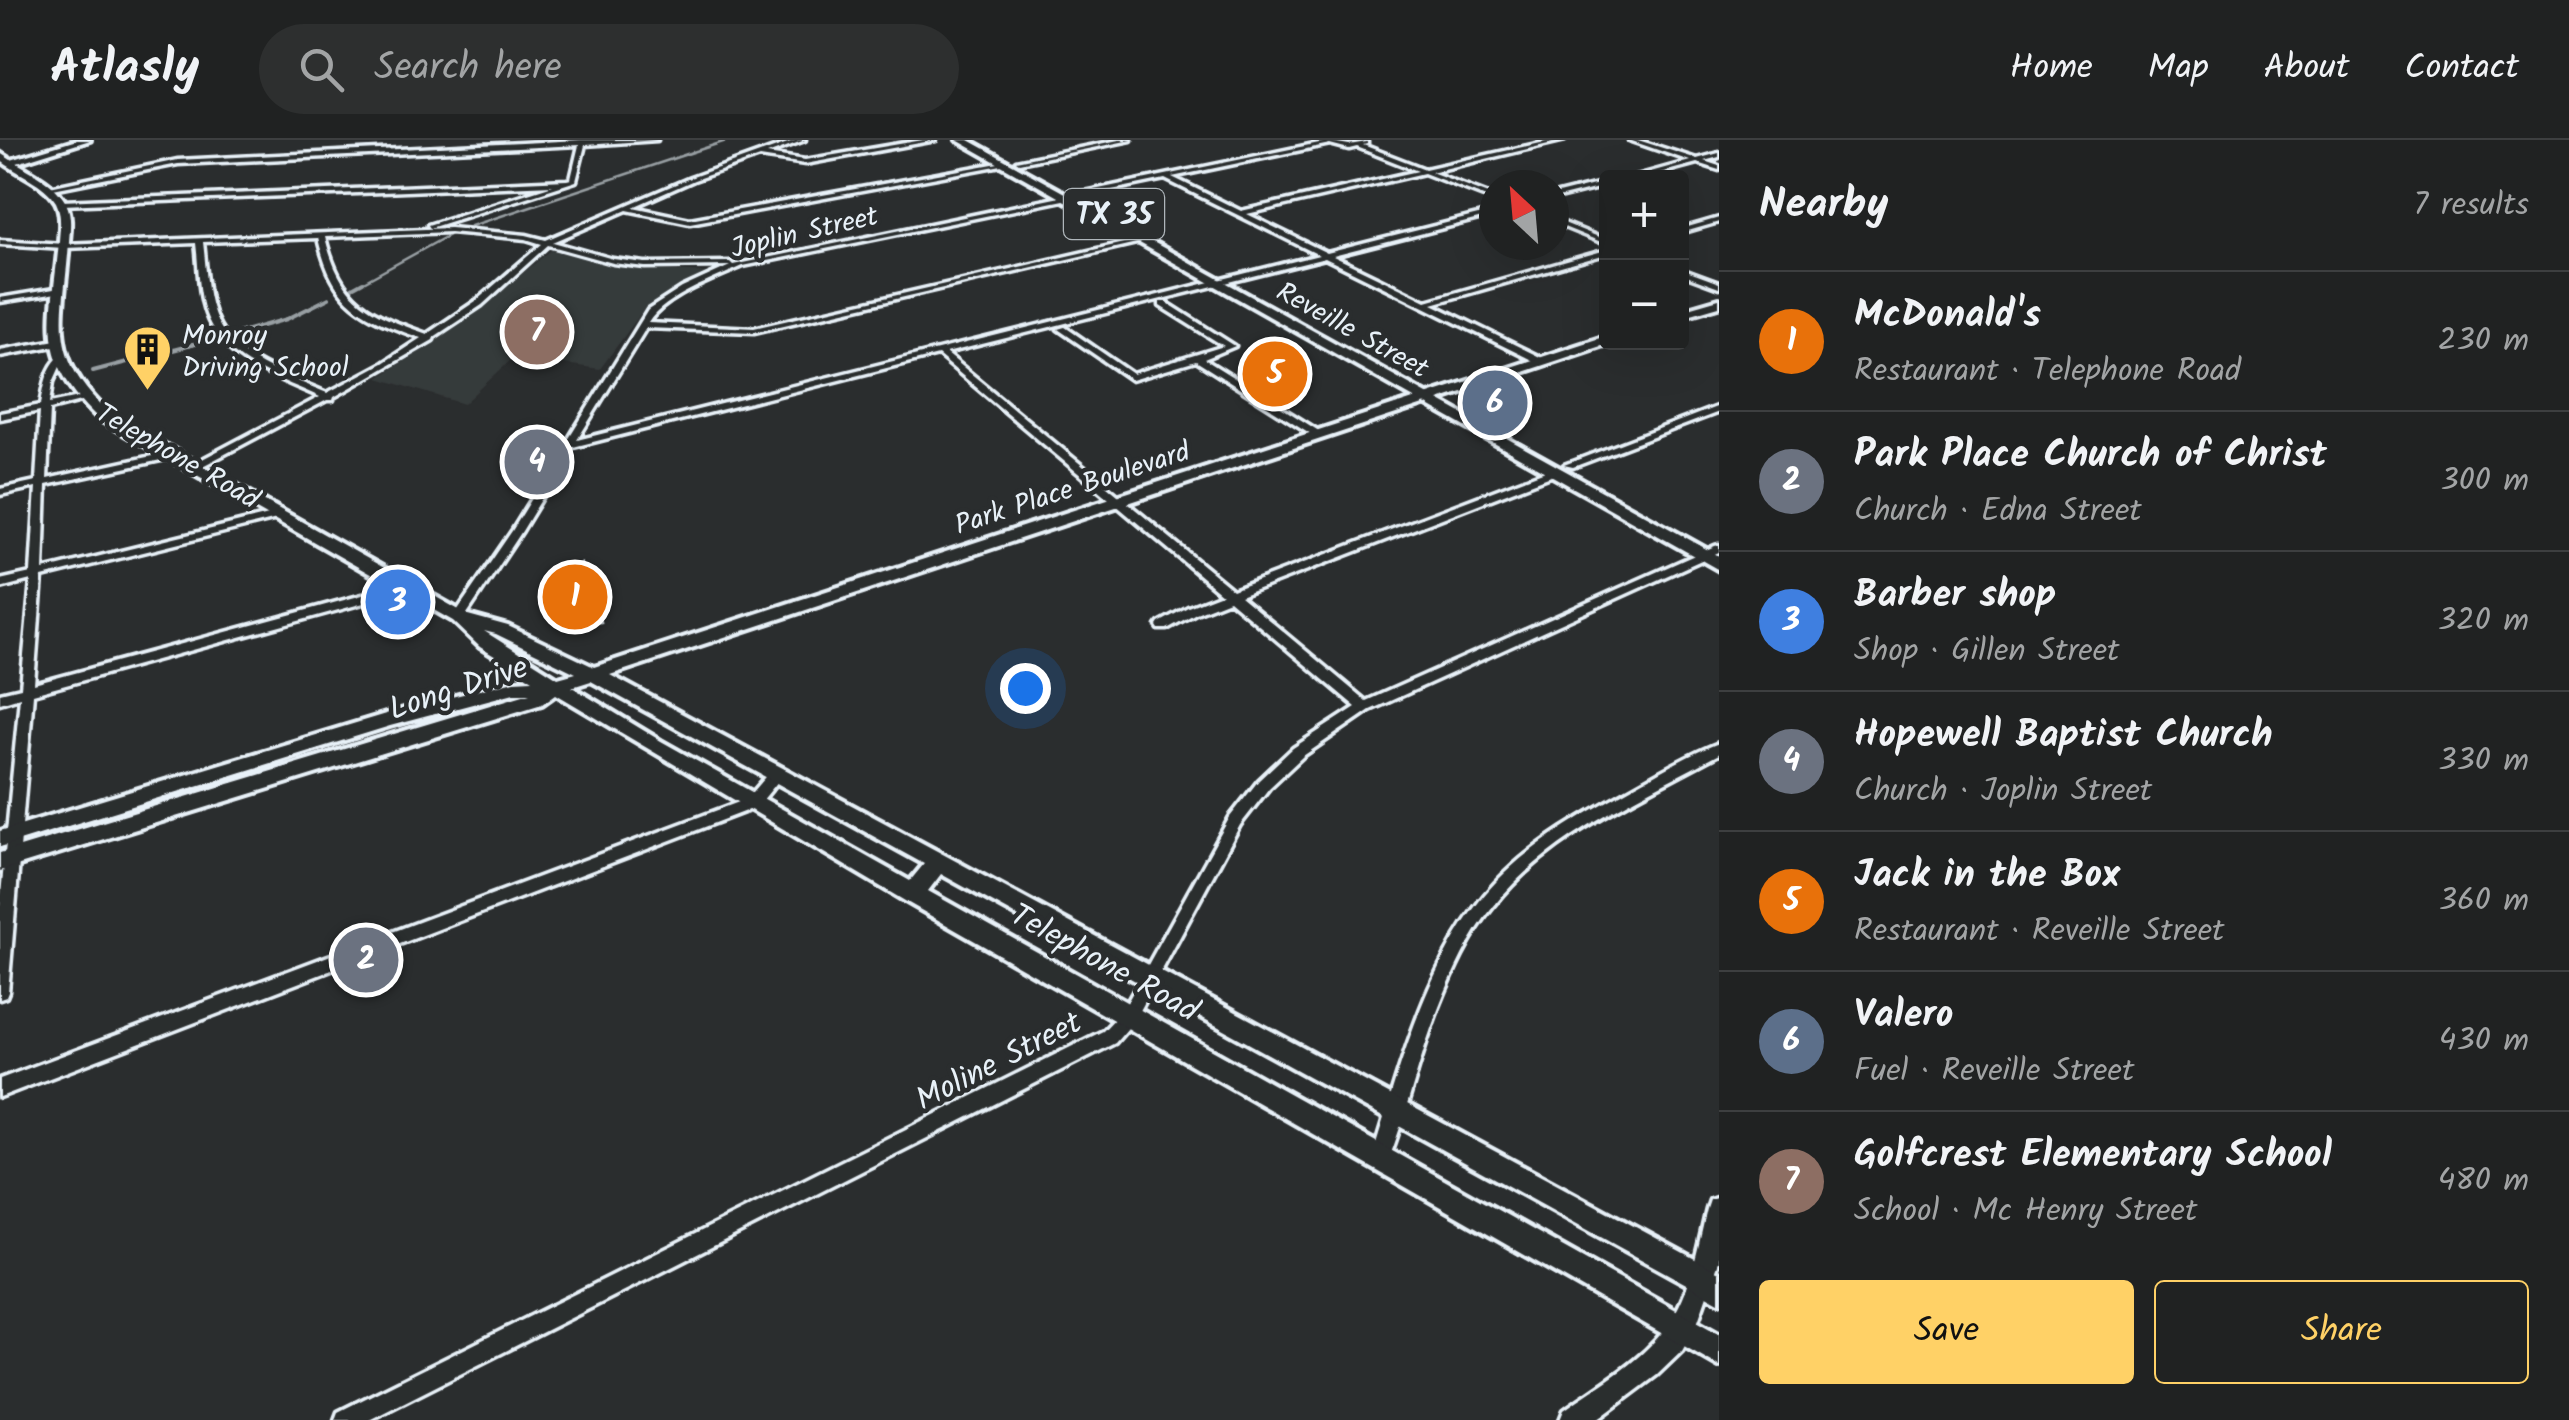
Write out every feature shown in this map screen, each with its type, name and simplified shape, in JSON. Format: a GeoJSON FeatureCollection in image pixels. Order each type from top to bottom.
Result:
{"type":"FeatureCollection","features":[{"type":"Feature","properties":{"kind":"main road"},"geometry":{"type":"LineString","coordinates":[[3,161],[86,140]]}},
{"type":"Feature","properties":{"kind":"main road","name":"Reveille Street"},"geometry":{"type":"LineString","coordinates":[[962,140],[1216,284],[1434,398],[1714,556]]}},
{"type":"Feature","properties":{"kind":"main road","name":"Reveille Street"},"geometry":{"type":"LineString","coordinates":[[982,140],[1234,279],[1434,398]]}},
{"type":"Feature","properties":{"kind":"main road"},"geometry":{"type":"LineString","coordinates":[[3,161],[48,188],[62,203]]}},
{"type":"Feature","properties":{"kind":"main road","name":"Telephone Road"},"geometry":{"type":"LineString","coordinates":[[62,203],[64,246],[56,343],[67,381],[105,417],[463,619],[502,630],[592,674],[1710,1283]]}},
{"type":"Feature","properties":{"kind":"main road"},"geometry":{"type":"LineString","coordinates":[[1689,312],[1719,302]]}},
{"type":"Feature","properties":{"kind":"main road","name":"Park Place Boulevard"},"geometry":{"type":"LineString","coordinates":[[555,686],[1599,342]]}},
{"type":"Feature","properties":{"kind":"main road","name":"Telephone Road"},"geometry":{"type":"LineString","coordinates":[[463,619],[486,643],[752,803],[1719,1351]]}},
{"type":"Feature","properties":{"kind":"main road","name":"Long Drive"},"geometry":{"type":"LineString","coordinates":[[7,837],[535,699],[555,686]]}},
{"type":"Feature","properties":{"kind":"main road","name":"Long Drive"},"geometry":{"type":"LineString","coordinates":[[6,860],[296,759]]}},
{"type":"Feature","properties":{"kind":"main road"},"geometry":{"type":"LineString","coordinates":[[913,894],[938,862]]}},
{"type":"Feature","properties":{"kind":"street"},"geometry":{"type":"LineString","coordinates":[[48,188],[178,162],[654,140]]}},
{"type":"Feature","properties":{"kind":"street"},"geometry":{"type":"LineString","coordinates":[[194,467],[330,398],[430,338],[508,280],[550,241],[757,154],[802,140]]}},
{"type":"Feature","properties":{"kind":"street"},"geometry":{"type":"LineString","coordinates":[[757,154],[805,162],[933,140]]}},
{"type":"Feature","properties":{"kind":"street"},"geometry":{"type":"LineString","coordinates":[[1019,161],[1128,140]]}},
{"type":"Feature","properties":{"kind":"street"},"geometry":{"type":"LineString","coordinates":[[1240,213],[1562,140]]}},
{"type":"Feature","properties":{"kind":"street"},"geometry":{"type":"LineString","coordinates":[[1632,140],[1719,168]]}},
{"type":"Feature","properties":{"kind":"street","name":"Joplin Street"},"geometry":{"type":"LineString","coordinates":[[463,619],[651,312],[685,290],[741,264],[1326,141],[1362,143],[1479,192]]}},
{"type":"Feature","properties":{"kind":"street"},"geometry":{"type":"LineString","coordinates":[[420,230],[570,182],[576,178],[582,143]]}},
{"type":"Feature","properties":{"kind":"street"},"geometry":{"type":"LineString","coordinates":[[1663,170],[1719,155]]}},
{"type":"Feature","properties":{"kind":"street"},"geometry":{"type":"LineString","coordinates":[[629,208],[690,222],[1004,164]]}},
{"type":"Feature","properties":{"kind":"street"},"geometry":{"type":"LineString","coordinates":[[1166,176],[1541,361]]}},
{"type":"Feature","properties":{"kind":"street"},"geometry":{"type":"LineString","coordinates":[[62,203],[570,182]]}},
{"type":"Feature","properties":{"kind":"street"},"geometry":{"type":"LineString","coordinates":[[1569,194],[1599,186]]}},
{"type":"Feature","properties":{"kind":"street"},"geometry":{"type":"LineString","coordinates":[[570,446],[1479,217]]}},
{"type":"Feature","properties":{"kind":"street"},"geometry":{"type":"LineString","coordinates":[[1689,229],[1719,220]]}},
{"type":"Feature","properties":{"kind":"street"},"geometry":{"type":"LineString","coordinates":[[1569,227],[1599,239]]}},
{"type":"Feature","properties":{"kind":"street"},"geometry":{"type":"LineString","coordinates":[[0,254],[64,246],[420,230],[496,232],[550,241],[613,261],[645,265],[741,264]]}},
{"type":"Feature","properties":{"kind":"street"},"geometry":{"type":"LineString","coordinates":[[321,234],[338,288],[348,300],[394,325],[430,338]]}},
{"type":"Feature","properties":{"kind":"street"},"geometry":{"type":"LineString","coordinates":[[199,240],[211,316],[220,334],[234,350],[330,398]]}},
{"type":"Feature","properties":{"kind":"street"},"geometry":{"type":"LineString","coordinates":[[642,325],[720,332],[754,330],[1141,241]]}},
{"type":"Feature","properties":{"kind":"street"},"geometry":{"type":"LineString","coordinates":[[0,242],[64,246]]}},
{"type":"Feature","properties":{"kind":"street"},"geometry":{"type":"LineString","coordinates":[[1425,304],[1599,254]]}},
{"type":"Feature","properties":{"kind":"street"},"geometry":{"type":"LineString","coordinates":[[1689,274],[1719,286]]}},
{"type":"Feature","properties":{"kind":"street"},"geometry":{"type":"LineString","coordinates":[[0,300],[60,290]]}},
{"type":"Feature","properties":{"kind":"street"},"geometry":{"type":"LineString","coordinates":[[1062,330],[1132,377],[1231,346],[1163,304]]}},
{"type":"Feature","properties":{"kind":"street"},"geometry":{"type":"LineString","coordinates":[[0,353],[56,343]]}},
{"type":"Feature","properties":{"kind":"street"},"geometry":{"type":"LineString","coordinates":[[940,352],[1365,707]]}},
{"type":"Feature","properties":{"kind":"street"},"geometry":{"type":"LineString","coordinates":[[1197,358],[1320,435]]}},
{"type":"Feature","properties":{"kind":"street"},"geometry":{"type":"LineString","coordinates":[[0,992],[7,837],[37,574],[48,382],[60,360]]}},
{"type":"Feature","properties":{"kind":"street"},"geometry":{"type":"LineString","coordinates":[[0,416],[84,399]]}},
{"type":"Feature","properties":{"kind":"street"},"geometry":{"type":"LineString","coordinates":[[1163,626],[1233,594],[1719,409]]}},
{"type":"Feature","properties":{"kind":"street"},"geometry":{"type":"LineString","coordinates":[[0,492],[170,455]]}},
{"type":"Feature","properties":{"kind":"street"},"geometry":{"type":"LineString","coordinates":[[0,584],[280,515]]}},
{"type":"Feature","properties":{"kind":"street","name":"Moline Street"},"geometry":{"type":"LineString","coordinates":[[346,1420],[1110,1037],[1129,1015],[1235,822],[1264,784],[1298,752],[1365,707],[1714,556]]}},
{"type":"Feature","properties":{"kind":"street"},"geometry":{"type":"LineString","coordinates":[[0,698],[407,587]]}},
{"type":"Feature","properties":{"kind":"street"},"geometry":{"type":"LineString","coordinates":[[1380,1160],[1453,956],[1478,912],[1509,877],[1569,831],[1719,748]]}},
{"type":"Feature","properties":{"kind":"street"},"geometry":{"type":"LineString","coordinates":[[0,1088],[752,803],[777,774]]}},
{"type":"Feature","properties":{"kind":"street"},"geometry":{"type":"LineString","coordinates":[[1574,1420],[1665,1349],[1681,1329],[1710,1283],[1719,1210]]}},
{"type":"Feature","properties":{"kind":"shaded area"},"geometry":{"type":"Polygon","coordinates":[[[551,250],[628,268],[706,273],[645,308],[600,369],[514,357],[464,404],[378,378],[467,319],[551,250]]]}},
{"type":"Feature","properties":{"kind":"building"},"geometry":{"type":"Polygon","coordinates":[[[581,565],[583,595],[595,593],[596,606],[560,611],[558,569],[581,565]]]}},
{"type":"Feature","properties":{"kind":"waterway"},"geometry":{"type":"LineString","coordinates":[[471,226],[729,140]]}},
{"type":"Feature","properties":{"kind":"waterway"},"geometry":{"type":"LineString","coordinates":[[358,285],[449,235]]}},
{"type":"Feature","properties":{"kind":"waterway"},"geometry":{"type":"LineString","coordinates":[[352,288],[363,282]]}},
{"type":"Feature","properties":{"kind":"waterway"},"geometry":{"type":"LineString","coordinates":[[234,334],[287,319],[329,298]]}},
{"type":"Feature","properties":{"kind":"waterway"},"geometry":{"type":"LineString","coordinates":[[93,371],[207,341]]}},
{"type":"Feature","properties":{"kind":"place","name":"Golfcrest Elementary School"},"geometry":{"type":"Point","coordinates":[537,332]}},
{"type":"Feature","properties":{"kind":"place","name":"Jack in the Box"},"geometry":{"type":"Point","coordinates":[1275,374]}},
{"type":"Feature","properties":{"kind":"place","name":"Monroy Driving School"},"geometry":{"type":"Point","coordinates":[147,392]}},
{"type":"Feature","properties":{"kind":"place","name":"Valero"},"geometry":{"type":"Point","coordinates":[1495,403]}},
{"type":"Feature","properties":{"kind":"place","name":"Hopewell Baptist Church"},"geometry":{"type":"Point","coordinates":[537,462]}},
{"type":"Feature","properties":{"kind":"place","name":"McDonald's"},"geometry":{"type":"Point","coordinates":[575,597]}},
{"type":"Feature","properties":{"kind":"place","name":"Barber shop"},"geometry":{"type":"Point","coordinates":[398,602]}},
{"type":"Feature","properties":{"kind":"place","name":"Park Place Church of Christ"},"geometry":{"type":"Point","coordinates":[366,960]}}]}
